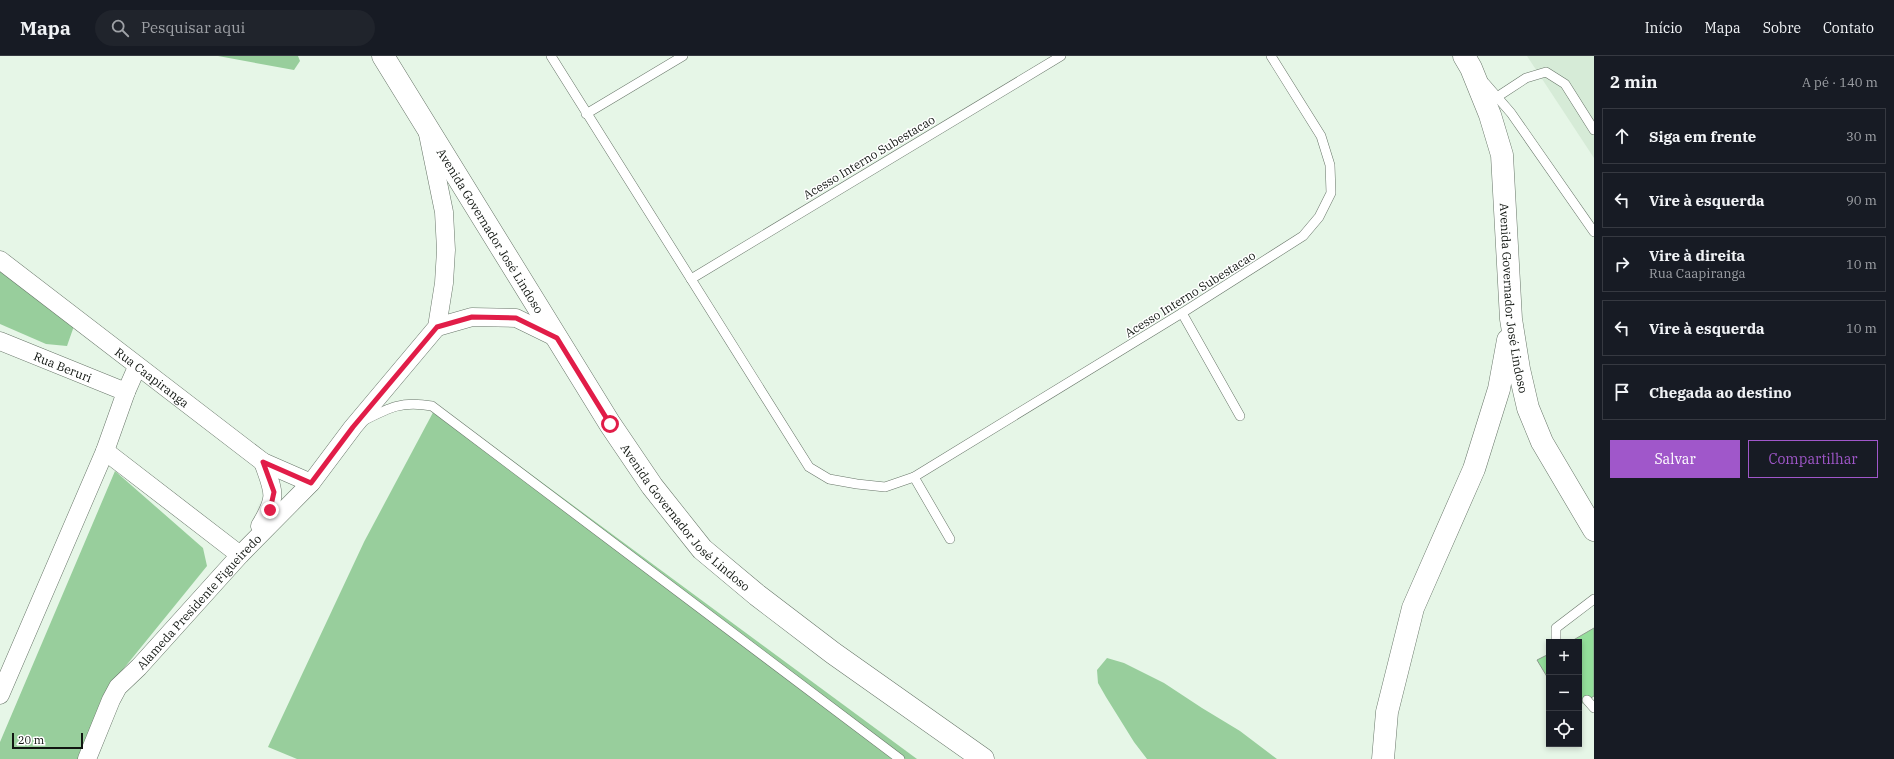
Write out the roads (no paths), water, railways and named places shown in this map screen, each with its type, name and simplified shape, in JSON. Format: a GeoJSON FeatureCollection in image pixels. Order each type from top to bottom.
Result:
{"type":"FeatureCollection","features":[{"type":"Feature","properties":{"kind":"main road","name":"Avenida Governador José Lindoso"},"geometry":{"type":"LineString","coordinates":[[383,56],[610,424],[652,486],[702,549],[757,595],[801,629],[983,759]]}},
{"type":"Feature","properties":{"kind":"main road","name":"Avenida Governador José Lindoso"},"geometry":{"type":"LineString","coordinates":[[1467,62],[1490,115],[1502,154],[1511,319],[1519,369],[1531,415],[1542,442],[1594,530]]}},
{"type":"Feature","properties":{"kind":"main road"},"geometry":{"type":"LineString","coordinates":[[1383,759],[1387,712],[1413,608],[1474,469],[1499,389],[1511,319]]}},
{"type":"Feature","properties":{"kind":"street"},"geometry":{"type":"LineString","coordinates":[[427,127],[444,212],[446,250],[444,283],[437,327],[472,317],[516,318],[557,338]]}},
{"type":"Feature","properties":{"kind":"street","name":"Rua Caapiranga"},"geometry":{"type":"LineString","coordinates":[[0,260],[137,367],[263,462],[311,483]]}},
{"type":"Feature","properties":{"kind":"street","name":"Alameda Presidente Figueiredo"},"geometry":{"type":"LineString","coordinates":[[88,759],[111,700],[118,687],[139,667],[244,550],[311,483],[353,427],[437,327]]}},
{"type":"Feature","properties":{"kind":"street","name":"Rua Beruri"},"geometry":{"type":"LineString","coordinates":[[0,341],[126,392]]}},
{"type":"Feature","properties":{"kind":"street"},"geometry":{"type":"LineString","coordinates":[[0,693],[105,451],[126,392],[137,367]]}},
{"type":"Feature","properties":{"kind":"street"},"geometry":{"type":"LineString","coordinates":[[105,451],[244,550],[270,510],[274,492],[263,462]]}},
{"type":"Feature","properties":{"kind":"lane","name":"Acesso Interno Subestacao"},"geometry":{"type":"LineString","coordinates":[[551,56],[808,467],[829,479],[885,487],[914,477],[1182,313],[1303,236],[1319,217],[1331,192],[1330,165],[1321,136],[1271,56]]}},
{"type":"Feature","properties":{"kind":"lane"},"geometry":{"type":"LineString","coordinates":[[586,114],[683,56]]}},
{"type":"Feature","properties":{"kind":"lane","name":"Acesso Interno Subestacao"},"geometry":{"type":"LineString","coordinates":[[691,279],[1061,56]]}},
{"type":"Feature","properties":{"kind":"lane"},"geometry":{"type":"LineString","coordinates":[[1467,62],[1511,113],[1594,232]]}},
{"type":"Feature","properties":{"kind":"lane"},"geometry":{"type":"LineString","coordinates":[[1497,97],[1526,78],[1546,72],[1565,84],[1594,130]]}},
{"type":"Feature","properties":{"kind":"lane"},"geometry":{"type":"LineString","coordinates":[[1182,313],[1240,416]]}},
{"type":"Feature","properties":{"kind":"lane"},"geometry":{"type":"LineString","coordinates":[[353,427],[391,407],[414,403],[432,406],[900,759]]}},
{"type":"Feature","properties":{"kind":"lane"},"geometry":{"type":"LineString","coordinates":[[914,477],[950,539]]}},
{"type":"Feature","properties":{"kind":"lane"},"geometry":{"type":"LineString","coordinates":[[1556,639],[1556,628],[1594,599]]}},
{"type":"Feature","properties":{"kind":"lane"},"geometry":{"type":"LineString","coordinates":[[1587,700],[1594,708]]}}]}
